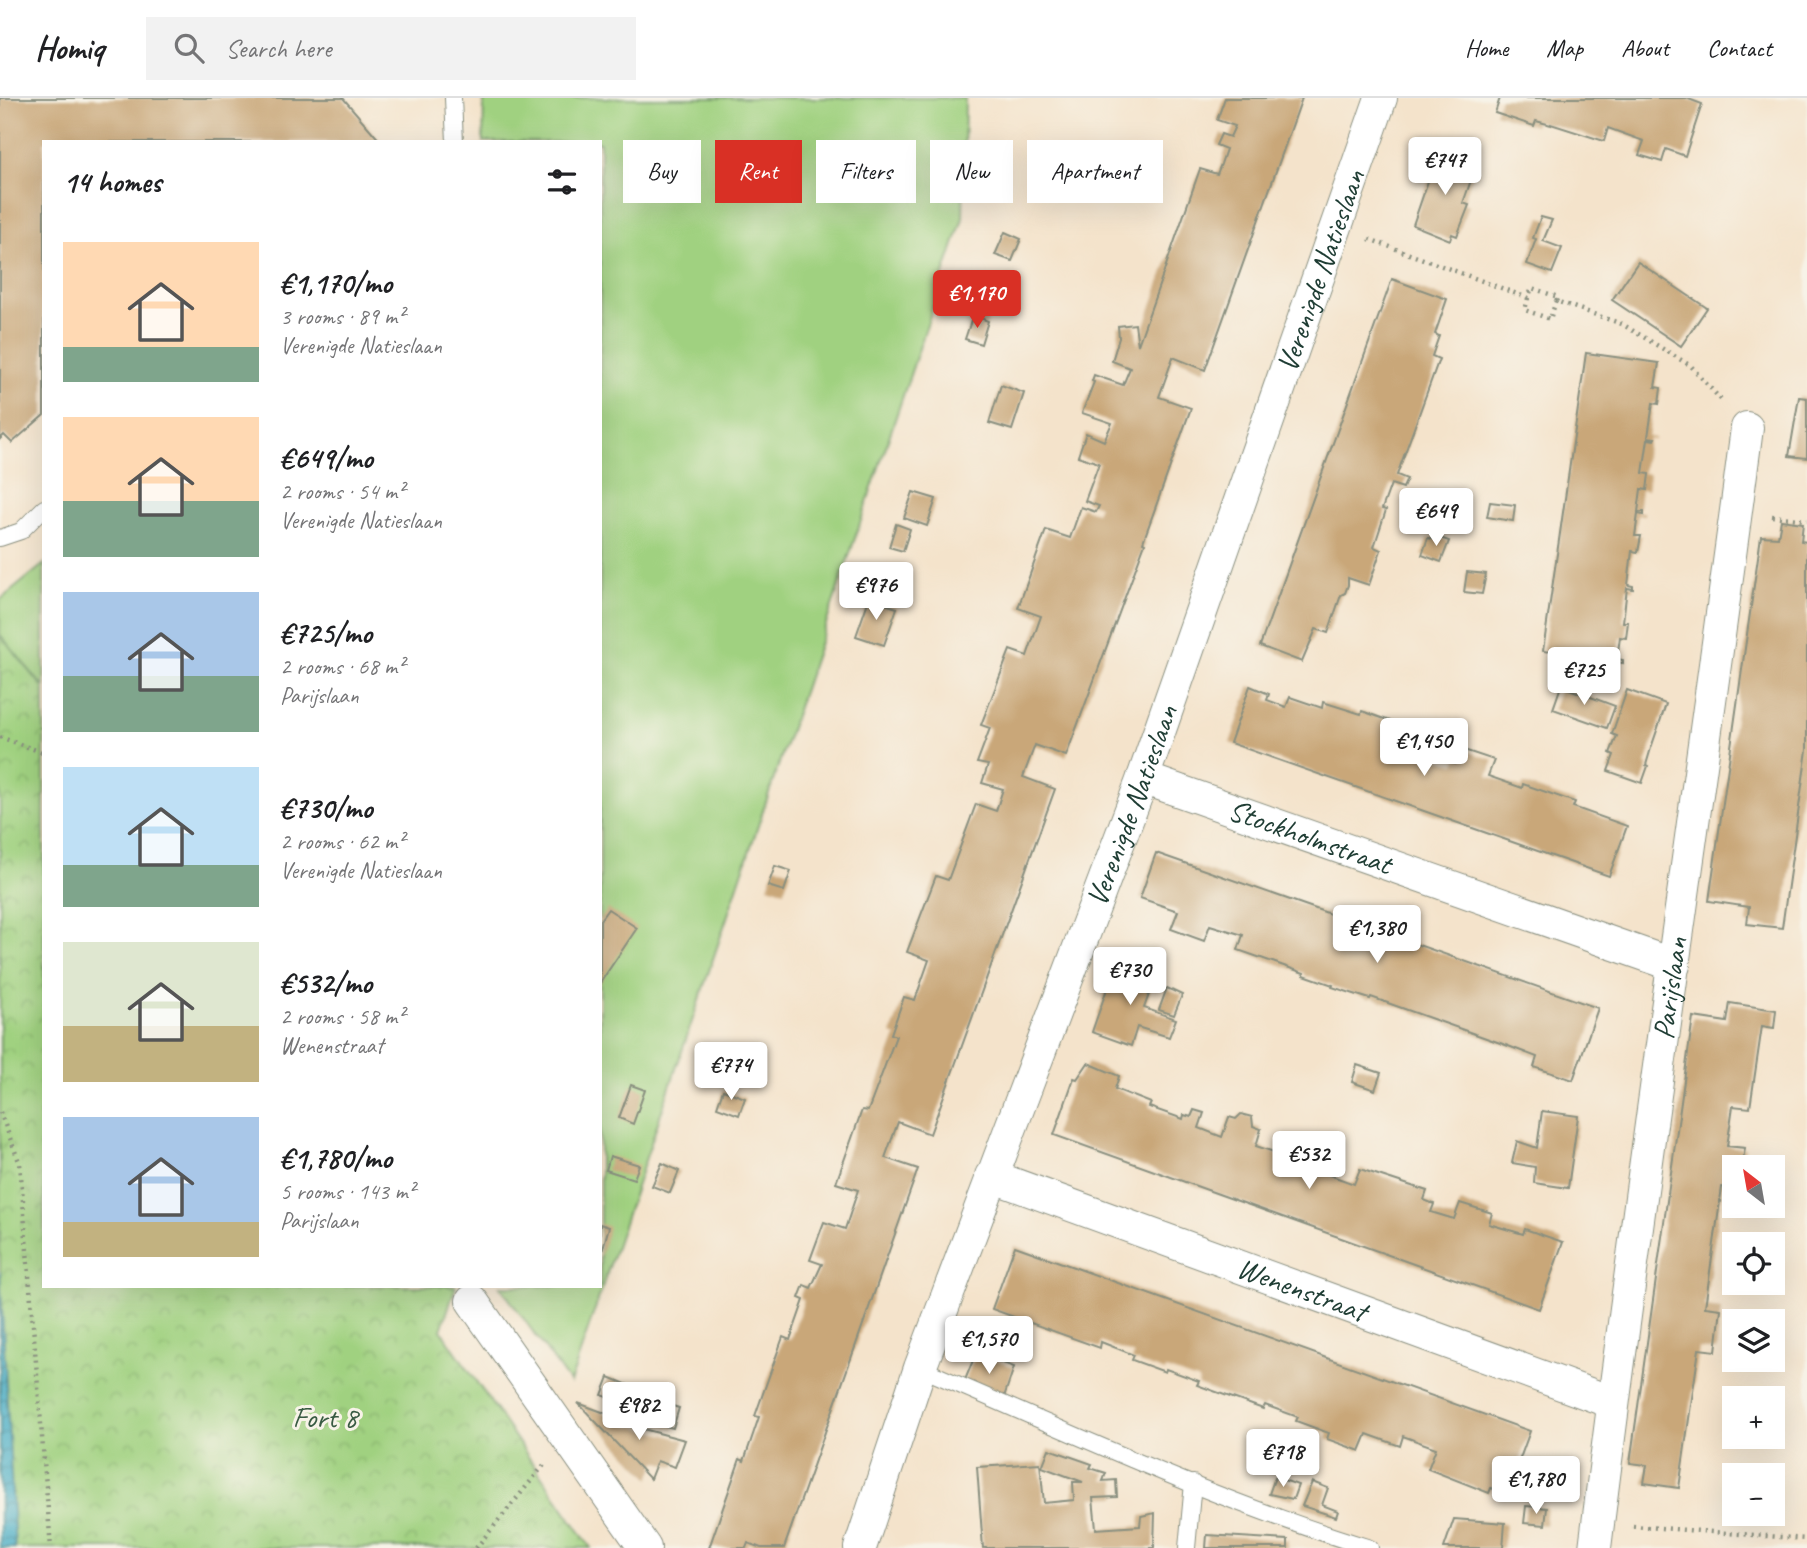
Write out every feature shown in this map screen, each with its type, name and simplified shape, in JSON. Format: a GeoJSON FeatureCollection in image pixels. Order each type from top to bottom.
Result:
{"type":"FeatureCollection","features":[{"type":"Feature","properties":{"kind":"street","name":"Verenigde Natieslaan"},"geometry":{"type":"LineString","coordinates":[[860,1548],[920,1368],[1143,778],[1381,98]]}},
{"type":"Feature","properties":{"kind":"street","name":"Parijslaan"},"geometry":{"type":"LineString","coordinates":[[1596,1536],[1611,1402],[1747,428]]}},
{"type":"Feature","properties":{"kind":"street","name":"Stockholmstraat"},"geometry":{"type":"LineString","coordinates":[[1143,778],[1674,965]]}},
{"type":"Feature","properties":{"kind":"street","name":"Wenenstraat"},"geometry":{"type":"LineString","coordinates":[[991,1176],[1611,1402]]}},
{"type":"Feature","properties":{"kind":"street"},"geometry":{"type":"LineString","coordinates":[[472,1301],[645,1548]]}},
{"type":"Feature","properties":{"kind":"lane"},"geometry":{"type":"LineString","coordinates":[[453,98],[454,140]]}},
{"type":"Feature","properties":{"kind":"lane"},"geometry":{"type":"LineString","coordinates":[[0,538],[21,531],[42,510]]}},
{"type":"Feature","properties":{"kind":"lane"},"geometry":{"type":"LineString","coordinates":[[920,1368],[1337,1543],[1370,1548]]}},
{"type":"Feature","properties":{"kind":"lane"},"geometry":{"type":"LineString","coordinates":[[1187,1548],[1193,1483]]}},
{"type":"Feature","properties":{"kind":"path"},"geometry":{"type":"LineString","coordinates":[[1336,226],[1528,298]]}},
{"type":"Feature","properties":{"kind":"path"},"geometry":{"type":"LineString","coordinates":[[1532,288],[1558,297],[1550,319],[1525,310],[1528,298],[1532,288]]}},
{"type":"Feature","properties":{"kind":"path"},"geometry":{"type":"LineString","coordinates":[[1556,302],[1622,324],[1691,366],[1747,428]]}},
{"type":"Feature","properties":{"kind":"path"},"geometry":{"type":"LineString","coordinates":[[0,737],[42,752]]}},
{"type":"Feature","properties":{"kind":"path"},"geometry":{"type":"LineString","coordinates":[[0,1112],[20,1164],[51,1548]]}},
{"type":"Feature","properties":{"kind":"path"},"geometry":{"type":"LineString","coordinates":[[476,1548],[567,1436]]}},
{"type":"Feature","properties":{"kind":"path"},"geometry":{"type":"LineString","coordinates":[[1596,1536],[1807,1539]]}},
{"type":"Feature","properties":{"kind":"green space"},"geometry":{"type":"Polygon","coordinates":[[[484,98],[965,98],[964,140],[930,140],[930,203],[963,203],[963,218],[570,1383],[501,1288],[602,1288],[602,140],[483,140],[484,98]]]}},
{"type":"Feature","properties":{"kind":"green space"},"geometry":{"type":"Polygon","coordinates":[[[42,566],[42,686],[0,635],[0,600],[42,566]]]}},
{"type":"Feature","properties":{"kind":"green space","name":"Fort 8"},"geometry":{"type":"Polygon","coordinates":[[[0,635],[42,686],[42,1288],[455,1288],[441,1330],[591,1548],[0,1548],[0,635]]]}},
{"type":"Feature","properties":{"kind":"water"},"geometry":{"type":"Polygon","coordinates":[[[0,1271],[15,1548],[0,1548],[0,1271]]]}},
{"type":"Feature","properties":{"kind":"building"},"geometry":{"type":"Polygon","coordinates":[[[0,98],[343,98],[379,140],[42,140],[42,417],[12,443],[4,435],[0,439],[0,98]]]}},
{"type":"Feature","properties":{"kind":"building"},"geometry":{"type":"Polygon","coordinates":[[[1225,98],[1302,98],[1205,370],[1173,357],[1159,397],[1191,408],[1143,542],[1145,543],[1066,756],[1035,745],[1023,777],[1055,789],[930,1134],[898,1122],[885,1158],[918,1169],[784,1548],[761,1548],[748,1543],[746,1548],[709,1548],[740,1459],[744,1461],[759,1417],[755,1416],[783,1337],[790,1340],[804,1300],[799,1298],[804,1285],[811,1288],[822,1264],[810,1260],[824,1222],[845,1229],[858,1190],[836,1183],[862,1110],[868,1111],[896,1036],[891,1034],[904,997],[915,1000],[929,960],[907,952],[936,876],[948,880],[976,804],[996,811],[1003,789],[982,783],[988,765],[977,763],[990,728],[981,725],[1010,650],[1027,656],[1041,616],[1018,608],[1046,530],[1070,538],[1081,507],[1096,512],[1099,506],[1085,501],[1099,463],[1078,456],[1086,433],[1104,441],[1112,423],[1082,413],[1094,382],[1094,375],[1123,385],[1130,368],[1112,361],[1119,338],[1118,326],[1135,324],[1138,345],[1200,169],[1217,174],[1226,149],[1216,145],[1221,134],[1230,137],[1235,126],[1217,120],[1225,98]]]}},
{"type":"Feature","properties":{"kind":"building"},"geometry":{"type":"Polygon","coordinates":[[[1500,98],[1686,98],[1702,104],[1685,156],[1666,149],[1662,162],[1639,155],[1644,141],[1608,128],[1604,141],[1551,124],[1536,121],[1534,126],[1495,113],[1500,98]]]}},
{"type":"Feature","properties":{"kind":"building"},"geometry":{"type":"Polygon","coordinates":[[[1438,152],[1476,166],[1463,203],[1469,205],[1457,236],[1452,234],[1450,240],[1413,225],[1438,152]]]}},
{"type":"Feature","properties":{"kind":"building"},"geometry":{"type":"Polygon","coordinates":[[[1541,217],[1552,220],[1543,241],[1562,248],[1552,273],[1527,264],[1541,217]]]}},
{"type":"Feature","properties":{"kind":"building"},"geometry":{"type":"Polygon","coordinates":[[[1005,232],[1021,239],[1012,261],[995,255],[1005,232]]]}},
{"type":"Feature","properties":{"kind":"building"},"geometry":{"type":"Polygon","coordinates":[[[1638,262],[1707,308],[1681,346],[1612,300],[1638,262]]]}},
{"type":"Feature","properties":{"kind":"building"},"geometry":{"type":"Polygon","coordinates":[[[1392,279],[1447,299],[1435,334],[1439,336],[1432,356],[1439,359],[1397,475],[1407,479],[1403,488],[1391,484],[1382,509],[1386,510],[1374,547],[1381,550],[1369,585],[1348,578],[1348,585],[1345,593],[1341,595],[1328,633],[1316,629],[1302,662],[1260,646],[1392,279]]]}},
{"type":"Feature","properties":{"kind":"building"},"geometry":{"type":"Polygon","coordinates":[[[1002,286],[1005,310],[983,312],[980,289],[1002,286]]]}},
{"type":"Feature","properties":{"kind":"building"},"geometry":{"type":"Polygon","coordinates":[[[973,315],[988,321],[981,344],[965,339],[973,315]]]}},
{"type":"Feature","properties":{"kind":"building"},"geometry":{"type":"Polygon","coordinates":[[[1586,353],[1659,363],[1655,387],[1661,388],[1659,404],[1653,403],[1648,437],[1655,438],[1648,439],[1643,473],[1649,474],[1647,490],[1641,489],[1638,512],[1644,512],[1644,515],[1638,514],[1635,536],[1641,536],[1638,552],[1632,551],[1628,585],[1633,586],[1633,589],[1627,588],[1623,622],[1628,622],[1626,638],[1620,637],[1617,659],[1623,660],[1623,663],[1543,651],[1586,353]]]}},
{"type":"Feature","properties":{"kind":"building"},"geometry":{"type":"Polygon","coordinates":[[[1001,385],[1024,393],[1012,430],[989,423],[1001,385]]]}},
{"type":"Feature","properties":{"kind":"building"},"geometry":{"type":"Polygon","coordinates":[[[1799,397],[1807,398],[1807,458],[1789,456],[1799,397]]]}},
{"type":"Feature","properties":{"kind":"building"},"geometry":{"type":"Polygon","coordinates":[[[913,492],[936,499],[927,526],[904,518],[913,492]]]}},
{"type":"Feature","properties":{"kind":"building"},"geometry":{"type":"Polygon","coordinates":[[[1490,502],[1515,505],[1513,521],[1487,517],[1490,502]]]}},
{"type":"Feature","properties":{"kind":"building"},"geometry":{"type":"Polygon","coordinates":[[[1781,520],[1803,523],[1801,541],[1807,542],[1807,750],[1782,928],[1747,924],[1749,907],[1709,901],[1761,536],[1778,537],[1781,520]]]}},
{"type":"Feature","properties":{"kind":"building"},"geometry":{"type":"Polygon","coordinates":[[[896,524],[910,529],[903,551],[889,547],[896,524]]]}},
{"type":"Feature","properties":{"kind":"building"},"geometry":{"type":"Polygon","coordinates":[[[1434,536],[1449,541],[1441,562],[1422,555],[1428,538],[1432,539],[1434,536]]]}},
{"type":"Feature","properties":{"kind":"building"},"geometry":{"type":"Polygon","coordinates":[[[1467,572],[1486,574],[1482,594],[1464,592],[1467,572]]]}},
{"type":"Feature","properties":{"kind":"building"},"geometry":{"type":"Polygon","coordinates":[[[869,599],[897,608],[884,645],[856,636],[869,599]]]}},
{"type":"Feature","properties":{"kind":"building"},"geometry":{"type":"Polygon","coordinates":[[[1250,686],[1269,694],[1267,700],[1286,707],[1290,697],[1322,708],[1323,702],[1361,714],[1362,711],[1396,723],[1389,741],[1399,744],[1403,729],[1428,738],[1422,753],[1455,764],[1461,749],[1494,760],[1488,776],[1522,788],[1523,784],[1575,802],[1573,807],[1627,826],[1609,876],[1230,743],[1250,686]]]}},
{"type":"Feature","properties":{"kind":"building"},"geometry":{"type":"Polygon","coordinates":[[[1561,686],[1615,706],[1607,728],[1553,709],[1561,686]]]}},
{"type":"Feature","properties":{"kind":"building"},"geometry":{"type":"Polygon","coordinates":[[[1627,690],[1666,704],[1642,783],[1608,771],[1614,755],[1610,753],[1617,736],[1612,734],[1627,690]]]}},
{"type":"Feature","properties":{"kind":"building"},"geometry":{"type":"Polygon","coordinates":[[[1156,853],[1598,1008],[1573,1080],[1534,1067],[1537,1057],[1371,997],[1370,999],[1332,987],[1333,985],[1304,973],[1238,950],[1243,935],[1210,925],[1204,941],[1171,929],[1178,911],[1140,898],[1156,853]]]}},
{"type":"Feature","properties":{"kind":"building"},"geometry":{"type":"Polygon","coordinates":[[[775,866],[791,871],[784,891],[768,886],[775,866]]]}},
{"type":"Feature","properties":{"kind":"building"},"geometry":{"type":"Polygon","coordinates":[[[608,909],[637,928],[602,980],[602,917],[608,909]]]}},
{"type":"Feature","properties":{"kind":"building"},"geometry":{"type":"Polygon","coordinates":[[[1117,960],[1156,975],[1144,1008],[1176,1019],[1169,1037],[1137,1027],[1131,1046],[1092,1032],[1117,960]]]}},
{"type":"Feature","properties":{"kind":"building"},"geometry":{"type":"Polygon","coordinates":[[[1167,988],[1182,995],[1174,1015],[1159,1010],[1167,988]]]}},
{"type":"Feature","properties":{"kind":"building"},"geometry":{"type":"Polygon","coordinates":[[[1730,1003],[1776,1010],[1774,1028],[1762,1026],[1750,1108],[1733,1106],[1727,1146],[1745,1148],[1744,1155],[1722,1155],[1722,1187],[1705,1307],[1721,1309],[1716,1351],[1699,1349],[1679,1488],[1644,1483],[1647,1465],[1630,1463],[1693,1017],[1727,1022],[1730,1003]]]}},
{"type":"Feature","properties":{"kind":"building"},"geometry":{"type":"Polygon","coordinates":[[[1088,1063],[1119,1076],[1115,1089],[1151,1103],[1149,1107],[1183,1119],[1184,1115],[1191,1117],[1194,1110],[1204,1113],[1199,1128],[1222,1137],[1229,1117],[1236,1119],[1241,1114],[1252,1117],[1253,1126],[1261,1129],[1256,1146],[1289,1157],[1288,1160],[1354,1184],[1360,1169],[1427,1191],[1424,1200],[1434,1204],[1431,1212],[1454,1219],[1460,1203],[1492,1213],[1489,1224],[1523,1234],[1525,1229],[1563,1242],[1539,1309],[1054,1135],[1074,1078],[1077,1079],[1088,1063]]]}},
{"type":"Feature","properties":{"kind":"building"},"geometry":{"type":"Polygon","coordinates":[[[1357,1065],[1381,1073],[1375,1090],[1352,1082],[1357,1065]]]}},
{"type":"Feature","properties":{"kind":"building"},"geometry":{"type":"Polygon","coordinates":[[[631,1085],[645,1090],[633,1124],[619,1118],[631,1085]]]}},
{"type":"Feature","properties":{"kind":"building"},"geometry":{"type":"Polygon","coordinates":[[[723,1090],[745,1098],[739,1115],[717,1107],[723,1090]]]}},
{"type":"Feature","properties":{"kind":"building"},"geometry":{"type":"Polygon","coordinates":[[[1542,1111],[1578,1116],[1568,1188],[1534,1183],[1535,1167],[1512,1163],[1517,1141],[1537,1148],[1542,1111]]]}},
{"type":"Feature","properties":{"kind":"building"},"geometry":{"type":"Polygon","coordinates":[[[610,1156],[639,1165],[634,1179],[606,1170],[610,1156]]]}},
{"type":"Feature","properties":{"kind":"building"},"geometry":{"type":"Polygon","coordinates":[[[662,1163],[679,1171],[670,1193],[652,1186],[662,1163]]]}},
{"type":"Feature","properties":{"kind":"building"},"geometry":{"type":"Polygon","coordinates":[[[602,1225],[609,1227],[602,1252],[602,1225]]]}},
{"type":"Feature","properties":{"kind":"building"},"geometry":{"type":"Polygon","coordinates":[[[1015,1246],[1530,1431],[1507,1494],[1491,1488],[1489,1493],[1428,1469],[1436,1448],[1403,1436],[1400,1446],[1367,1434],[1360,1451],[1327,1439],[1329,1433],[1296,1421],[1298,1417],[1265,1405],[1263,1409],[1197,1385],[1199,1381],[1132,1360],[1134,1355],[1101,1342],[1100,1348],[992,1309],[1015,1246]]]}},
{"type":"Feature","properties":{"kind":"building"},"geometry":{"type":"Polygon","coordinates":[[[976,1353],[1014,1367],[1003,1400],[963,1385],[976,1353]]]}},
{"type":"Feature","properties":{"kind":"building"},"geometry":{"type":"Polygon","coordinates":[[[609,1377],[633,1387],[626,1405],[602,1395],[609,1377]]]}},
{"type":"Feature","properties":{"kind":"building"},"geometry":{"type":"Polygon","coordinates":[[[656,1401],[679,1408],[673,1428],[650,1422],[656,1401]]]}},
{"type":"Feature","properties":{"kind":"building"},"geometry":{"type":"Polygon","coordinates":[[[578,1403],[621,1419],[620,1423],[685,1440],[675,1467],[657,1461],[650,1479],[578,1403]]]}},
{"type":"Feature","properties":{"kind":"building"},"geometry":{"type":"Polygon","coordinates":[[[1049,1449],[1092,1464],[1090,1468],[1106,1473],[1103,1481],[1116,1480],[1117,1497],[1093,1498],[1096,1529],[1140,1526],[1141,1516],[1155,1513],[1154,1548],[983,1548],[977,1467],[1040,1463],[1044,1503],[1074,1500],[1073,1482],[1083,1482],[1042,1467],[1049,1449]]]}},
{"type":"Feature","properties":{"kind":"building"},"geometry":{"type":"Polygon","coordinates":[[[1275,1477],[1298,1485],[1293,1499],[1269,1494],[1275,1477]]]}},
{"type":"Feature","properties":{"kind":"building"},"geometry":{"type":"Polygon","coordinates":[[[1312,1482],[1328,1488],[1322,1505],[1338,1511],[1336,1517],[1302,1506],[1312,1482]]]}},
{"type":"Feature","properties":{"kind":"building"},"geometry":{"type":"Polygon","coordinates":[[[1526,1506],[1547,1508],[1545,1525],[1524,1523],[1526,1506]]]}},
{"type":"Feature","properties":{"kind":"building"},"geometry":{"type":"Polygon","coordinates":[[[1454,1519],[1505,1523],[1503,1548],[1444,1548],[1454,1519]]]}},
{"type":"Feature","properties":{"kind":"building"},"geometry":{"type":"Polygon","coordinates":[[[1207,1535],[1288,1540],[1288,1548],[1206,1548],[1207,1535]]]}}]}
